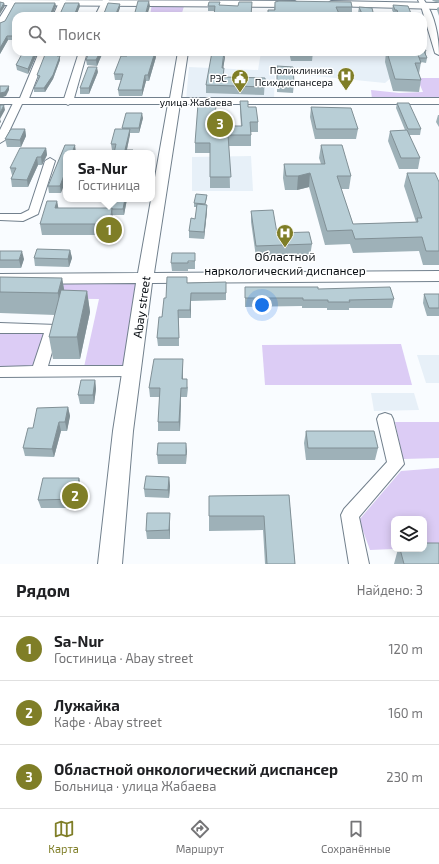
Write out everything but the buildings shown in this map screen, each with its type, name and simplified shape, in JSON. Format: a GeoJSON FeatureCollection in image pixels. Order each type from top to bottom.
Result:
{"type":"FeatureCollection","features":[{"type":"Feature","properties":{"kind":"street"},"geometry":{"type":"LineString","coordinates":[[1,1],[192,1],[305,4]]}},
{"type":"Feature","properties":{"kind":"street"},"geometry":{"type":"LineString","coordinates":[[59,12],[63,1]]}},
{"type":"Feature","properties":{"kind":"street"},"geometry":{"type":"LineString","coordinates":[[101,12],[106,1]]}},
{"type":"Feature","properties":{"kind":"street"},"geometry":{"type":"LineString","coordinates":[[191,12],[192,1]]}},
{"type":"Feature","properties":{"kind":"street"},"geometry":{"type":"LineString","coordinates":[[0,24],[12,2]]}},
{"type":"Feature","properties":{"kind":"street"},"geometry":{"type":"LineString","coordinates":[[320,4],[335,2],[423,3],[439,6]]}},
{"type":"Feature","properties":{"kind":"street"},"geometry":{"type":"LineString","coordinates":[[427,14],[438,44],[439,52]]}},
{"type":"Feature","properties":{"kind":"street"},"geometry":{"type":"LineString","coordinates":[[0,140],[21,101],[41,56]]}},
{"type":"Feature","properties":{"kind":"street"},"geometry":{"type":"LineString","coordinates":[[68,102],[82,56]]}},
{"type":"Feature","properties":{"kind":"street","name":"Abay street"},"geometry":{"type":"LineString","coordinates":[[110,564],[123,431],[145,277],[182,56]]}},
{"type":"Feature","properties":{"kind":"street","name":"улица Жабаева"},"geometry":{"type":"LineString","coordinates":[[0,101],[175,102],[439,100]]}},
{"type":"Feature","properties":{"kind":"street"},"geometry":{"type":"LineString","coordinates":[[0,217],[23,218],[34,212],[50,161]]}},
{"type":"Feature","properties":{"kind":"street"},"geometry":{"type":"LineString","coordinates":[[0,279],[439,276]]}},
{"type":"Feature","properties":{"kind":"street"},"geometry":{"type":"LineString","coordinates":[[0,328],[52,328],[39,372]]}},
{"type":"Feature","properties":{"kind":"street"},"geometry":{"type":"LineString","coordinates":[[0,372],[132,371]]}},
{"type":"Feature","properties":{"kind":"street"},"geometry":{"type":"LineString","coordinates":[[359,564],[350,515],[396,464],[385,419]]}},
{"type":"Feature","properties":{"kind":"shaded area"},"geometry":{"type":"Polygon","coordinates":[[[152,3],[185,3],[182,12],[151,12],[152,3]]]}},
{"type":"Feature","properties":{"kind":"shaded area"},"geometry":{"type":"Polygon","coordinates":[[[260,56],[399,56],[406,65],[385,83],[275,72],[274,99],[186,100],[189,67],[258,70],[260,56]]]}},
{"type":"Feature","properties":{"kind":"shaded area"},"geometry":{"type":"Polygon","coordinates":[[[417,78],[439,78],[439,99],[372,99],[371,90],[399,93],[423,92],[417,78]]]}},
{"type":"Feature","properties":{"kind":"shaded area"},"geometry":{"type":"Polygon","coordinates":[[[251,156],[253,191],[192,191],[192,157],[251,156]]]}},
{"type":"Feature","properties":{"kind":"shaded area"},"geometry":{"type":"Polygon","coordinates":[[[138,280],[125,366],[84,367],[99,299],[3,298],[5,282],[138,280]]]}},
{"type":"Feature","properties":{"kind":"shaded area"},"geometry":{"type":"Polygon","coordinates":[[[0,332],[46,332],[36,368],[0,369],[0,332]]]}},
{"type":"Feature","properties":{"kind":"shaded area"},"geometry":{"type":"Polygon","coordinates":[[[401,344],[412,385],[265,385],[262,345],[401,344]]]}},
{"type":"Feature","properties":{"kind":"shaded area"},"geometry":{"type":"Polygon","coordinates":[[[417,355],[439,355],[439,383],[426,383],[417,355]]]}},
{"type":"Feature","properties":{"kind":"shaded area"},"geometry":{"type":"Polygon","coordinates":[[[371,393],[414,393],[419,410],[374,411],[371,393]]]}},
{"type":"Feature","properties":{"kind":"shaded area"},"geometry":{"type":"Polygon","coordinates":[[[395,422],[439,422],[439,458],[403,459],[395,422]]]}},
{"type":"Feature","properties":{"kind":"shaded area"},"geometry":{"type":"Polygon","coordinates":[[[439,468],[439,548],[427,548],[427,516],[391,516],[391,549],[370,550],[359,520],[401,471],[439,468]]]}},
{"type":"Feature","properties":{"kind":"place","name":"Поликлиника Психдиспансера"},"geometry":{"type":"Point","coordinates":[346,91]}},
{"type":"Feature","properties":{"kind":"place","name":"РЭС"},"geometry":{"type":"Point","coordinates":[240,93]}},
{"type":"Feature","properties":{"kind":"place","name":"Областной онкологический диспансер"},"geometry":{"type":"Point","coordinates":[220,124]}},
{"type":"Feature","properties":{"kind":"place","name":"Sa-Nur"},"geometry":{"type":"Point","coordinates":[109,230]}},
{"type":"Feature","properties":{"kind":"place","name":"Областной наркологический диспансер"},"geometry":{"type":"Point","coordinates":[285,248]}},
{"type":"Feature","properties":{"kind":"place","name":"Лужайка"},"geometry":{"type":"Point","coordinates":[75,496]}}]}
